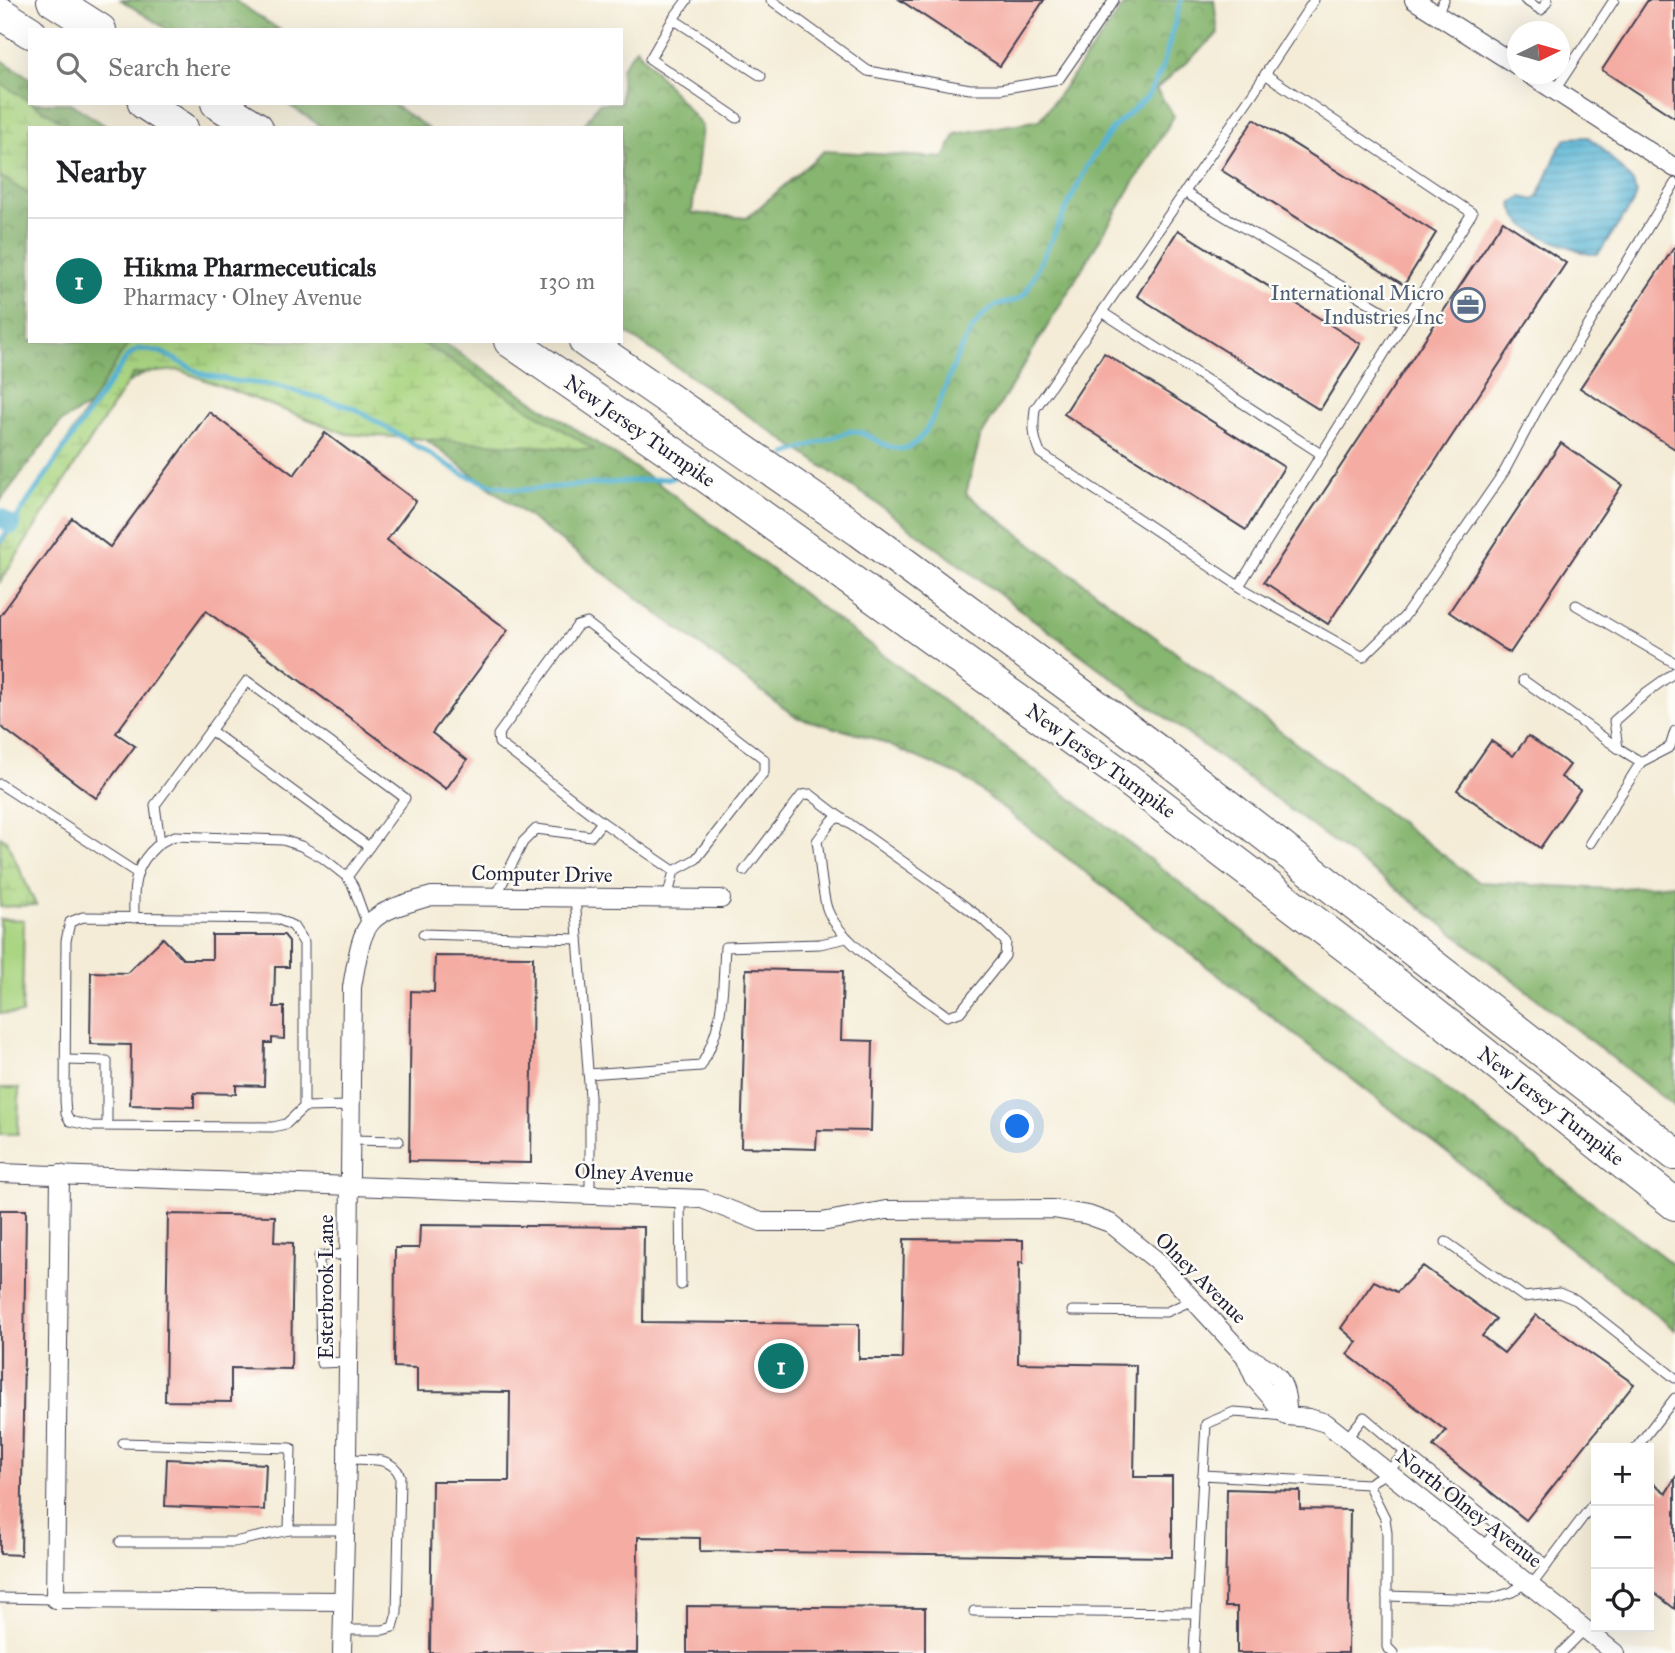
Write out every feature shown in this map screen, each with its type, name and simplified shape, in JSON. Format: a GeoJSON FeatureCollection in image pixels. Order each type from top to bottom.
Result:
{"type":"FeatureCollection","features":[{"type":"Feature","properties":{"kind":"highway"},"geometry":{"type":"LineString","coordinates":[[52,0],[97,28]]}},
{"type":"Feature","properties":{"kind":"highway"},"geometry":{"type":"LineString","coordinates":[[0,13],[28,31]]}},
{"type":"Feature","properties":{"kind":"highway"},"geometry":{"type":"LineString","coordinates":[[147,105],[180,126]]}},
{"type":"Feature","properties":{"kind":"highway"},"geometry":{"type":"LineString","coordinates":[[220,105],[254,126]]}},
{"type":"Feature","properties":{"kind":"highway","name":"New Jersey Turnpike"},"geometry":{"type":"LineString","coordinates":[[513,343],[689,464],[1119,773],[1396,984],[1675,1203]]}},
{"type":"Feature","properties":{"kind":"highway","name":"New Jersey Turnpike"},"geometry":{"type":"LineString","coordinates":[[588,343],[860,531],[1156,750],[1675,1154]]}},
{"type":"Feature","properties":{"kind":"street"},"geometry":{"type":"LineString","coordinates":[[1415,0],[1440,7],[1507,58]]}},
{"type":"Feature","properties":{"kind":"street"},"geometry":{"type":"LineString","coordinates":[[1545,84],[1675,168]]}},
{"type":"Feature","properties":{"kind":"street","name":"Computer Drive"},"geometry":{"type":"LineString","coordinates":[[368,925],[374,917],[397,906],[432,896],[721,899]]}},
{"type":"Feature","properties":{"kind":"street","name":"Esterbrook Lane"},"geometry":{"type":"LineString","coordinates":[[341,1653],[347,1460],[352,987],[361,936],[368,925]]}},
{"type":"Feature","properties":{"kind":"street","name":"Olney Avenue"},"geometry":{"type":"LineString","coordinates":[[0,1173],[702,1199],[761,1222],[822,1222],[887,1210],[1052,1209],[1088,1215],[1110,1223],[1156,1260],[1245,1356],[1255,1378],[1287,1416]]}},
{"type":"Feature","properties":{"kind":"street"},"geometry":{"type":"LineString","coordinates":[[60,1174],[55,1599],[343,1601]]}},
{"type":"Feature","properties":{"kind":"street","name":"North Olney Avenue"},"geometry":{"type":"LineString","coordinates":[[1287,1416],[1326,1423],[1615,1653]]}},
{"type":"Feature","properties":{"kind":"lane"},"geometry":{"type":"LineString","coordinates":[[687,0],[650,59],[737,118]]}},
{"type":"Feature","properties":{"kind":"lane"},"geometry":{"type":"LineString","coordinates":[[771,0],[868,71],[970,89],[1000,89],[1059,79],[1114,0]]}},
{"type":"Feature","properties":{"kind":"lane"},"geometry":{"type":"LineString","coordinates":[[1314,0],[1035,409],[1033,428],[1040,453],[1239,586],[1363,657],[1404,617],[1504,471],[1536,410],[1675,183]]}},
{"type":"Feature","properties":{"kind":"lane"},"geometry":{"type":"LineString","coordinates":[[1525,0],[1541,10],[1548,0]]}},
{"type":"Feature","properties":{"kind":"lane"},"geometry":{"type":"LineString","coordinates":[[1555,90],[1614,0]]}},
{"type":"Feature","properties":{"kind":"lane"},"geometry":{"type":"LineString","coordinates":[[673,19],[761,76]]}},
{"type":"Feature","properties":{"kind":"lane"},"geometry":{"type":"LineString","coordinates":[[1239,586],[1472,213],[1265,74]]}},
{"type":"Feature","properties":{"kind":"lane"},"geometry":{"type":"LineString","coordinates":[[1184,192],[1403,323]]}},
{"type":"Feature","properties":{"kind":"lane"},"geometry":{"type":"LineString","coordinates":[[1102,312],[1321,454]]}},
{"type":"Feature","properties":{"kind":"lane"},"geometry":{"type":"LineString","coordinates":[[1576,605],[1675,663]]}},
{"type":"Feature","properties":{"kind":"lane"},"geometry":{"type":"LineString","coordinates":[[667,900],[674,872],[696,859],[764,772],[764,759],[587,623],[577,626],[498,735],[499,743],[602,822],[674,872]]}},
{"type":"Feature","properties":{"kind":"lane"},"geometry":{"type":"LineString","coordinates":[[1618,748],[1614,721],[1675,672]]}},
{"type":"Feature","properties":{"kind":"lane"},"geometry":{"type":"LineString","coordinates":[[1523,680],[1641,762]]}},
{"type":"Feature","properties":{"kind":"lane"},"geometry":{"type":"LineString","coordinates":[[160,842],[155,804],[247,681],[405,798],[347,877]]}},
{"type":"Feature","properties":{"kind":"lane"},"geometry":{"type":"LineString","coordinates":[[210,730],[369,847]]}},
{"type":"Feature","properties":{"kind":"lane"},"geometry":{"type":"LineString","coordinates":[[1590,843],[1641,762],[1670,747],[1675,731]]}},
{"type":"Feature","properties":{"kind":"lane"},"geometry":{"type":"LineString","coordinates":[[0,784],[137,873]]}},
{"type":"Feature","properties":{"kind":"lane"},"geometry":{"type":"LineString","coordinates":[[744,872],[802,795],[810,794],[947,892],[1006,942],[1004,956],[960,1012],[947,1016],[847,938],[828,911],[817,841],[832,821],[840,817]]}},
{"type":"Feature","properties":{"kind":"lane"},"geometry":{"type":"LineString","coordinates":[[496,895],[523,842],[536,829],[591,836],[602,822]]}},
{"type":"Feature","properties":{"kind":"lane"},"geometry":{"type":"LineString","coordinates":[[134,918],[137,873],[160,842],[175,836],[283,840],[312,852],[347,877],[368,925]]}},
{"type":"Feature","properties":{"kind":"lane"},"geometry":{"type":"LineString","coordinates":[[575,897],[590,1097],[590,1194]]}},
{"type":"Feature","properties":{"kind":"lane"},"geometry":{"type":"LineString","coordinates":[[304,1107],[304,943],[293,926],[278,919],[83,917],[70,922],[66,941],[65,1060],[66,1114],[70,1121],[80,1125],[272,1127],[286,1124],[304,1107],[350,1106]]}},
{"type":"Feature","properties":{"kind":"lane"},"geometry":{"type":"LineString","coordinates":[[423,934],[578,939]]}},
{"type":"Feature","properties":{"kind":"lane"},"geometry":{"type":"LineString","coordinates":[[588,1074],[701,1066],[713,1044],[721,1019],[724,947],[820,944],[847,938]]}},
{"type":"Feature","properties":{"kind":"lane"},"geometry":{"type":"LineString","coordinates":[[65,1060],[107,1061],[107,1125]]}},
{"type":"Feature","properties":{"kind":"lane"},"geometry":{"type":"LineString","coordinates":[[350,1140],[399,1142]]}},
{"type":"Feature","properties":{"kind":"lane"},"geometry":{"type":"LineString","coordinates":[[680,1198],[681,1285]]}},
{"type":"Feature","properties":{"kind":"lane"},"geometry":{"type":"LineString","coordinates":[[1446,1242],[1524,1297],[1559,1293],[1576,1300],[1675,1378]]}},
{"type":"Feature","properties":{"kind":"lane"},"geometry":{"type":"LineString","coordinates":[[348,1362],[321,1363],[319,1256],[349,1254]]}},
{"type":"Feature","properties":{"kind":"lane"},"geometry":{"type":"LineString","coordinates":[[1072,1311],[1166,1312],[1194,1300]]}},
{"type":"Feature","properties":{"kind":"lane"},"geometry":{"type":"LineString","coordinates":[[1640,1443],[1675,1398]]}},
{"type":"Feature","properties":{"kind":"lane"},"geometry":{"type":"LineString","coordinates":[[1194,1653],[1206,1424],[1234,1412],[1287,1416]]}},
{"type":"Feature","properties":{"kind":"lane"},"geometry":{"type":"LineString","coordinates":[[1346,1439],[1364,1417],[1547,1565]]}},
{"type":"Feature","properties":{"kind":"lane"},"geometry":{"type":"LineString","coordinates":[[123,1443],[291,1448],[289,1530]]}},
{"type":"Feature","properties":{"kind":"lane"},"geometry":{"type":"LineString","coordinates":[[1203,1475],[1368,1484],[1388,1472],[1405,1452]]}},
{"type":"Feature","properties":{"kind":"lane"},"geometry":{"type":"LineString","coordinates":[[342,1630],[383,1630],[393,1627],[397,1613],[400,1476],[397,1469],[382,1460],[347,1460]]}},
{"type":"Feature","properties":{"kind":"lane"},"geometry":{"type":"LineString","coordinates":[[1368,1484],[1385,1518],[1387,1647],[1393,1653]]}},
{"type":"Feature","properties":{"kind":"lane"},"geometry":{"type":"LineString","coordinates":[[1387,1596],[1490,1599],[1512,1592],[1528,1584],[1547,1565],[1591,1506]]}},
{"type":"Feature","properties":{"kind":"lane"},"geometry":{"type":"LineString","coordinates":[[1482,1547],[1499,1527]]}},
{"type":"Feature","properties":{"kind":"lane"},"geometry":{"type":"LineString","coordinates":[[120,1542],[234,1542],[289,1530],[344,1530]]}},
{"type":"Feature","properties":{"kind":"lane"},"geometry":{"type":"LineString","coordinates":[[0,1598],[55,1599]]}},
{"type":"Feature","properties":{"kind":"lane"},"geometry":{"type":"LineString","coordinates":[[974,1611],[1195,1613]]}},
{"type":"Feature","properties":{"kind":"lane"},"geometry":{"type":"LineString","coordinates":[[1566,1651],[1585,1629]]}},
{"type":"Feature","properties":{"kind":"green space"},"geometry":{"type":"Polygon","coordinates":[[[121,0],[234,0],[277,28],[165,28],[121,0]]]}},
{"type":"Feature","properties":{"kind":"green space"},"geometry":{"type":"Polygon","coordinates":[[[1128,0],[1214,0],[1218,34],[1156,89],[1174,116],[980,438],[966,494],[1479,882],[1610,889],[1675,884],[1675,1107],[1393,886],[875,502],[623,330],[623,126],[583,126],[598,105],[623,105],[623,66],[636,48],[702,126],[692,213],[747,218],[824,151],[944,158],[956,134],[1040,120],[1128,0]]]}},
{"type":"Feature","properties":{"kind":"green space"},"geometry":{"type":"Polygon","coordinates":[[[0,59],[28,77],[28,105],[73,105],[106,126],[28,126],[28,343],[444,343],[655,481],[1016,756],[1675,1266],[1675,1330],[963,777],[872,738],[796,717],[381,406],[188,348],[61,422],[0,501],[0,59]]]}},
{"type":"Feature","properties":{"kind":"green space"},"geometry":{"type":"Polygon","coordinates":[[[0,83],[28,100],[28,105],[35,105],[69,126],[28,126],[28,194],[0,176],[0,83]]]}},
{"type":"Feature","properties":{"kind":"green space"},"geometry":{"type":"Polygon","coordinates":[[[289,105],[394,105],[425,126],[321,126],[289,105]]]}},
{"type":"Feature","properties":{"kind":"green space"},"geometry":{"type":"Polygon","coordinates":[[[129,343],[422,343],[595,450],[347,434],[179,370],[133,374],[0,582],[0,547],[129,343]]]}},
{"type":"Feature","properties":{"kind":"green space"},"geometry":{"type":"Polygon","coordinates":[[[0,836],[6,840],[36,905],[0,907],[0,836]]]}},
{"type":"Feature","properties":{"kind":"green space"},"geometry":{"type":"Polygon","coordinates":[[[0,919],[24,920],[22,1014],[0,1013],[0,919]]]}},
{"type":"Feature","properties":{"kind":"green space"},"geometry":{"type":"Polygon","coordinates":[[[0,1088],[19,1088],[18,1134],[0,1134],[0,1088]]]}},
{"type":"Feature","properties":{"kind":"water"},"geometry":{"type":"Polygon","coordinates":[[[1588,137],[1600,146],[1633,182],[1636,193],[1633,203],[1597,254],[1589,254],[1553,241],[1526,227],[1514,212],[1512,204],[1522,197],[1534,200],[1538,197],[1560,146],[1567,138],[1588,137]]]}},
{"type":"Feature","properties":{"kind":"building"},"geometry":{"type":"Polygon","coordinates":[[[900,0],[1044,0],[1000,66],[900,0]]]}},
{"type":"Feature","properties":{"kind":"building"},"geometry":{"type":"Polygon","coordinates":[[[1648,0],[1675,0],[1675,118],[1602,70],[1648,0]]]}},
{"type":"Feature","properties":{"kind":"building"},"geometry":{"type":"Polygon","coordinates":[[[1254,119],[1436,233],[1404,285],[1221,170],[1254,119]]]}},
{"type":"Feature","properties":{"kind":"building"},"geometry":{"type":"Polygon","coordinates":[[[1503,221],[1566,263],[1328,624],[1264,582],[1503,221]]]}},
{"type":"Feature","properties":{"kind":"building"},"geometry":{"type":"Polygon","coordinates":[[[1178,230],[1361,344],[1320,410],[1137,296],[1178,230]]]}},
{"type":"Feature","properties":{"kind":"building"},"geometry":{"type":"Polygon","coordinates":[[[1675,246],[1675,449],[1580,388],[1675,246]]]}},
{"type":"Feature","properties":{"kind":"building"},"geometry":{"type":"Polygon","coordinates":[[[1104,353],[1284,467],[1246,530],[1064,414],[1104,353]]]}},
{"type":"Feature","properties":{"kind":"building"},"geometry":{"type":"Polygon","coordinates":[[[209,412],[294,475],[325,433],[416,501],[387,540],[508,630],[432,733],[467,760],[446,789],[206,611],[116,733],[135,746],[96,798],[0,726],[0,616],[72,518],[110,547],[209,412]]]}},
{"type":"Feature","properties":{"kind":"building"},"geometry":{"type":"Polygon","coordinates":[[[1561,443],[1622,485],[1510,653],[1449,612],[1561,443]]]}},
{"type":"Feature","properties":{"kind":"building"},"geometry":{"type":"Polygon","coordinates":[[[1528,736],[1570,765],[1561,777],[1580,790],[1540,848],[1457,790],[1491,741],[1513,756],[1528,736]]]}},
{"type":"Feature","properties":{"kind":"building"},"geometry":{"type":"Polygon","coordinates":[[[212,935],[284,935],[289,941],[289,967],[275,967],[274,1007],[284,1007],[284,1039],[272,1038],[272,1043],[265,1043],[264,1086],[236,1085],[236,1094],[194,1093],[194,1107],[130,1105],[131,1045],[90,1044],[91,972],[127,973],[163,938],[183,959],[212,959],[212,935]]]}},
{"type":"Feature","properties":{"kind":"building"},"geometry":{"type":"Polygon","coordinates":[[[435,956],[533,957],[531,1163],[409,1161],[411,991],[434,992],[435,956]]]}},
{"type":"Feature","properties":{"kind":"building"},"geometry":{"type":"Polygon","coordinates":[[[746,969],[843,971],[841,1040],[873,1041],[871,1131],[817,1130],[816,1149],[741,1147],[746,969]]]}},
{"type":"Feature","properties":{"kind":"building"},"geometry":{"type":"Polygon","coordinates":[[[0,1210],[26,1210],[21,1555],[0,1554],[0,1210]]]}},
{"type":"Feature","properties":{"kind":"building"},"geometry":{"type":"Polygon","coordinates":[[[168,1214],[275,1216],[274,1242],[293,1243],[291,1369],[231,1368],[231,1402],[165,1401],[168,1214]]]}},
{"type":"Feature","properties":{"kind":"building"},"geometry":{"type":"Polygon","coordinates":[[[420,1225],[644,1227],[643,1322],[859,1324],[859,1359],[902,1359],[904,1239],[1023,1240],[1023,1263],[1019,1262],[1018,1363],[1136,1365],[1134,1477],[1172,1477],[1172,1557],[700,1551],[700,1538],[638,1537],[637,1653],[430,1653],[432,1481],[509,1481],[510,1392],[417,1391],[417,1368],[394,1367],[395,1248],[419,1248],[420,1225]]]}},
{"type":"Feature","properties":{"kind":"building"},"geometry":{"type":"Polygon","coordinates":[[[1423,1266],[1496,1319],[1482,1336],[1504,1353],[1536,1315],[1634,1384],[1526,1520],[1433,1446],[1446,1431],[1347,1354],[1357,1342],[1341,1328],[1374,1281],[1397,1292],[1423,1266]]]}},
{"type":"Feature","properties":{"kind":"building"},"geometry":{"type":"Polygon","coordinates":[[[167,1459],[266,1464],[264,1510],[165,1506],[167,1459]]]}},
{"type":"Feature","properties":{"kind":"building"},"geometry":{"type":"Polygon","coordinates":[[[1675,1478],[1675,1609],[1654,1593],[1654,1484],[1666,1493],[1675,1478]]]}},
{"type":"Feature","properties":{"kind":"building"},"geometry":{"type":"Polygon","coordinates":[[[1227,1489],[1300,1491],[1300,1509],[1350,1510],[1348,1653],[1237,1653],[1237,1607],[1225,1607],[1227,1489]]]}},
{"type":"Feature","properties":{"kind":"building"},"geometry":{"type":"Polygon","coordinates":[[[687,1606],[925,1608],[925,1653],[687,1653],[687,1606]]]}},
{"type":"Feature","properties":{"kind":"waterway"},"geometry":{"type":"LineString","coordinates":[[786,454],[851,431],[865,434],[899,449],[915,443],[924,434],[938,407],[958,355],[974,327],[991,309],[1016,300],[1026,292],[1087,166],[1113,128],[1148,96],[1162,69],[1181,0]]}},
{"type":"Feature","properties":{"kind":"waterway"},"geometry":{"type":"LineString","coordinates":[[0,542],[127,357],[138,349],[161,352],[202,374],[274,385],[354,408],[463,474],[489,484],[519,490],[673,478]]}},
{"type":"Feature","properties":{"kind":"waterway"},"geometry":{"type":"LineString","coordinates":[[0,517],[12,525]]}},
{"type":"Feature","properties":{"kind":"place","name":"International Micro Industries Inc"},"geometry":{"type":"Point","coordinates":[1468,305]}},
{"type":"Feature","properties":{"kind":"place","name":"Hikma Pharmeceuticals"},"geometry":{"type":"Point","coordinates":[781,1366]}}]}
